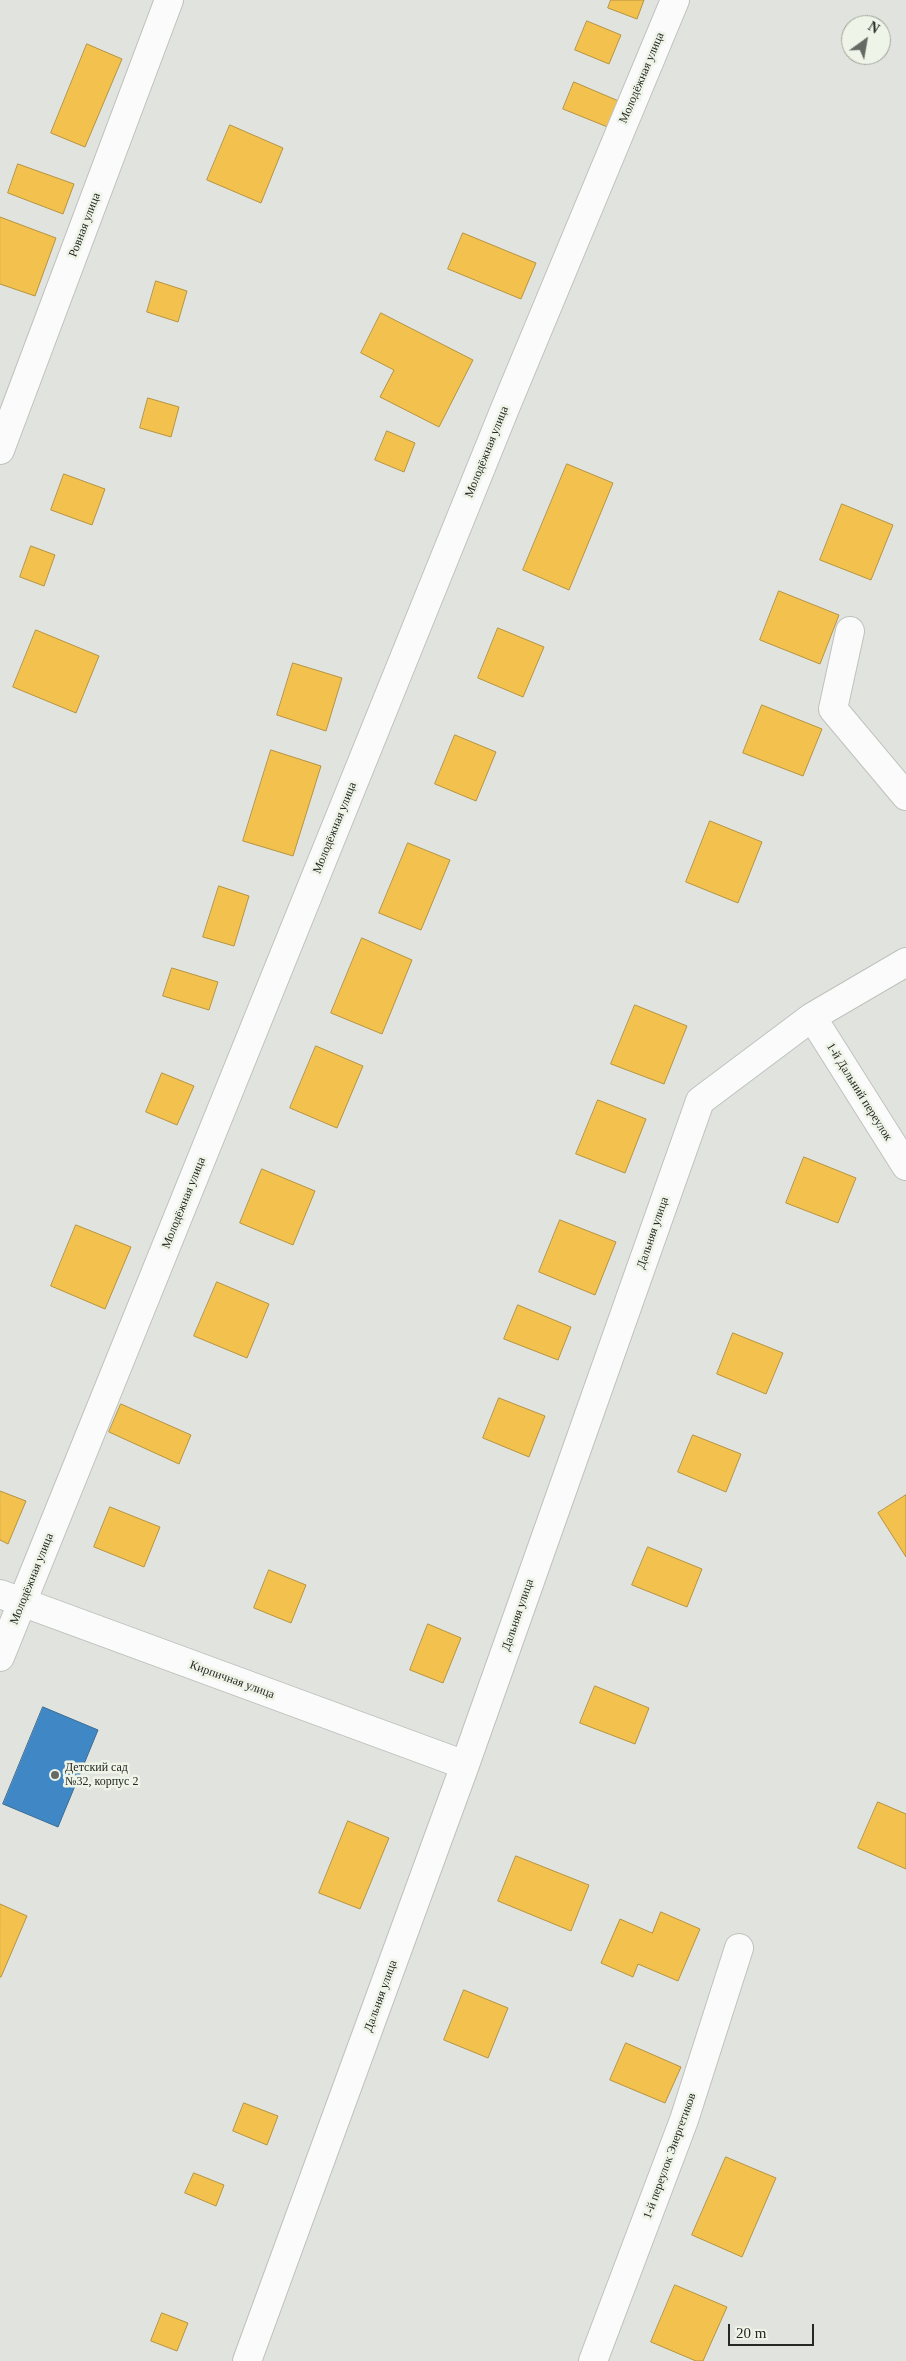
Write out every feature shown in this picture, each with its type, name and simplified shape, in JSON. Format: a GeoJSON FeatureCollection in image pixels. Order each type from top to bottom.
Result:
{"type":"FeatureCollection","features":[{"type":"Feature","properties":{"kind":"street","name":"Ровная улица"},"geometry":{"type":"LineString","coordinates":[[0,450],[169,0]]}},
{"type":"Feature","properties":{"kind":"street","name":"Молодёжная улица"},"geometry":{"type":"LineString","coordinates":[[0,1657],[11,1599],[675,0]]}},
{"type":"Feature","properties":{"kind":"street"},"geometry":{"type":"LineString","coordinates":[[850,631],[832,709],[906,796]]}},
{"type":"Feature","properties":{"kind":"street","name":"Дальняя улица"},"geometry":{"type":"LineString","coordinates":[[247,2361],[465,1766],[700,1101],[812,1017],[906,962]]}},
{"type":"Feature","properties":{"kind":"street","name":"1-й Дальний переулок"},"geometry":{"type":"LineString","coordinates":[[812,1017],[906,1166]]}},
{"type":"Feature","properties":{"kind":"street","name":"Кирпичная улица"},"geometry":{"type":"LineString","coordinates":[[11,1599],[465,1766]]}},
{"type":"Feature","properties":{"kind":"street","name":"1-й переулок Энергетиков"},"geometry":{"type":"LineString","coordinates":[[593,2361],[684,2120],[739,1948]]}},
{"type":"Feature","properties":{"kind":"building: Homes"},"geometry":{"type":"Polygon","coordinates":[[[611,0],[644,0],[637,19],[608,8],[611,0]]]}},
{"type":"Feature","properties":{"kind":"building: Homes"},"geometry":{"type":"Polygon","coordinates":[[[587,21],[621,35],[609,64],[575,50],[587,21]]]}},
{"type":"Feature","properties":{"kind":"building: Homes"},"geometry":{"type":"Polygon","coordinates":[[[87,44],[122,59],[85,147],[51,133],[87,44]]]}},
{"type":"Feature","properties":{"kind":"building: Homes"},"geometry":{"type":"Polygon","coordinates":[[[574,82],[621,102],[610,128],[563,109],[574,82]]]}},
{"type":"Feature","properties":{"kind":"building: Homes"},"geometry":{"type":"Polygon","coordinates":[[[230,125],[283,148],[261,203],[207,180],[230,125]]]}},
{"type":"Feature","properties":{"kind":"building: Homes"},"geometry":{"type":"Polygon","coordinates":[[[18,164],[74,184],[63,214],[8,193],[18,164]]]}},
{"type":"Feature","properties":{"kind":"building: Homes"},"geometry":{"type":"Polygon","coordinates":[[[0,217],[56,238],[35,296],[0,284],[0,217]]]}},
{"type":"Feature","properties":{"kind":"building: Homes"},"geometry":{"type":"Polygon","coordinates":[[[463,233],[536,263],[521,299],[448,269],[463,233]]]}},
{"type":"Feature","properties":{"kind":"building: Homes"},"geometry":{"type":"Polygon","coordinates":[[[156,281],[187,291],[178,322],[147,312],[156,281]]]}},
{"type":"Feature","properties":{"kind":"building: Homes"},"geometry":{"type":"Polygon","coordinates":[[[381,313],[473,360],[439,427],[380,397],[394,370],[361,353],[381,313]]]}},
{"type":"Feature","properties":{"kind":"building: Homes"},"geometry":{"type":"Polygon","coordinates":[[[148,398],[179,407],[171,437],[140,428],[148,398]]]}},
{"type":"Feature","properties":{"kind":"building: Homes"},"geometry":{"type":"Polygon","coordinates":[[[387,431],[415,443],[404,472],[375,460],[387,431]]]}},
{"type":"Feature","properties":{"kind":"building: Homes"},"geometry":{"type":"Polygon","coordinates":[[[567,464],[613,483],[569,590],[523,570],[567,464]]]}},
{"type":"Feature","properties":{"kind":"building: Homes"},"geometry":{"type":"Polygon","coordinates":[[[64,474],[105,489],[92,525],[51,510],[64,474]]]}},
{"type":"Feature","properties":{"kind":"building: Homes"},"geometry":{"type":"Polygon","coordinates":[[[842,504],[893,525],[871,580],[820,560],[842,504]]]}},
{"type":"Feature","properties":{"kind":"building: Homes"},"geometry":{"type":"Polygon","coordinates":[[[31,546],[55,555],[44,586],[20,577],[31,546]]]}},
{"type":"Feature","properties":{"kind":"building: Homes"},"geometry":{"type":"Polygon","coordinates":[[[779,591],[839,615],[820,664],[760,640],[779,591]]]}},
{"type":"Feature","properties":{"kind":"building: Homes"},"geometry":{"type":"Polygon","coordinates":[[[498,628],[544,647],[523,697],[478,678],[498,628]]]}},
{"type":"Feature","properties":{"kind":"building: Homes"},"geometry":{"type":"Polygon","coordinates":[[[36,630],[99,656],[76,713],[13,687],[36,630]]]}},
{"type":"Feature","properties":{"kind":"building: Homes"},"geometry":{"type":"Polygon","coordinates":[[[293,663],[342,678],[326,731],[277,715],[293,663]]]}},
{"type":"Feature","properties":{"kind":"building: Homes"},"geometry":{"type":"Polygon","coordinates":[[[762,705],[822,729],[803,776],[743,753],[762,705]]]}},
{"type":"Feature","properties":{"kind":"building: Homes"},"geometry":{"type":"Polygon","coordinates":[[[455,735],[496,752],[476,801],[435,784],[455,735]]]}},
{"type":"Feature","properties":{"kind":"building: Homes"},"geometry":{"type":"Polygon","coordinates":[[[271,750],[321,766],[293,856],[243,841],[271,750]]]}},
{"type":"Feature","properties":{"kind":"building: Homes"},"geometry":{"type":"Polygon","coordinates":[[[710,821],[762,842],[738,903],[686,882],[710,821]]]}},
{"type":"Feature","properties":{"kind":"building: Homes"},"geometry":{"type":"Polygon","coordinates":[[[408,843],[450,860],[421,930],[379,913],[408,843]]]}},
{"type":"Feature","properties":{"kind":"building: Homes"},"geometry":{"type":"Polygon","coordinates":[[[219,886],[249,896],[234,946],[203,937],[219,886]]]}},
{"type":"Feature","properties":{"kind":"building: Homes"},"geometry":{"type":"Polygon","coordinates":[[[362,938],[412,960],[382,1034],[331,1013],[362,938]]]}},
{"type":"Feature","properties":{"kind":"building: Homes"},"geometry":{"type":"Polygon","coordinates":[[[172,968],[218,982],[209,1010],[163,996],[172,968]]]}},
{"type":"Feature","properties":{"kind":"building: Homes"},"geometry":{"type":"Polygon","coordinates":[[[635,1005],[687,1026],[664,1084],[611,1064],[635,1005]]]}},
{"type":"Feature","properties":{"kind":"building: Homes"},"geometry":{"type":"Polygon","coordinates":[[[316,1046],[363,1066],[337,1128],[290,1108],[316,1046]]]}},
{"type":"Feature","properties":{"kind":"building: Homes"},"geometry":{"type":"Polygon","coordinates":[[[162,1073],[194,1086],[177,1125],[146,1112],[162,1073]]]}},
{"type":"Feature","properties":{"kind":"building: Homes"},"geometry":{"type":"Polygon","coordinates":[[[598,1100],[646,1119],[625,1173],[576,1154],[598,1100]]]}},
{"type":"Feature","properties":{"kind":"building: Homes"},"geometry":{"type":"Polygon","coordinates":[[[804,1157],[856,1178],[838,1223],[786,1203],[804,1157]]]}},
{"type":"Feature","properties":{"kind":"building: Homes"},"geometry":{"type":"Polygon","coordinates":[[[262,1169],[315,1191],[293,1245],[240,1223],[262,1169]]]}},
{"type":"Feature","properties":{"kind":"building: Homes"},"geometry":{"type":"Polygon","coordinates":[[[560,1220],[616,1242],[595,1295],[539,1272],[560,1220]]]}},
{"type":"Feature","properties":{"kind":"building: Homes"},"geometry":{"type":"Polygon","coordinates":[[[76,1225],[131,1247],[105,1309],[51,1286],[76,1225]]]}},
{"type":"Feature","properties":{"kind":"building: Homes"},"geometry":{"type":"Polygon","coordinates":[[[217,1282],[269,1304],[247,1358],[194,1336],[217,1282]]]}},
{"type":"Feature","properties":{"kind":"building: Homes"},"geometry":{"type":"Polygon","coordinates":[[[518,1305],[571,1327],[558,1360],[504,1339],[518,1305]]]}},
{"type":"Feature","properties":{"kind":"building: Homes"},"geometry":{"type":"Polygon","coordinates":[[[733,1333],[783,1353],[766,1394],[717,1374],[733,1333]]]}},
{"type":"Feature","properties":{"kind":"building: Homes"},"geometry":{"type":"Polygon","coordinates":[[[499,1398],[545,1416],[529,1457],[483,1438],[499,1398]]]}},
{"type":"Feature","properties":{"kind":"building: Homes"},"geometry":{"type":"Polygon","coordinates":[[[121,1404],[191,1435],[179,1464],[109,1432],[121,1404]]]}},
{"type":"Feature","properties":{"kind":"building: Homes"},"geometry":{"type":"Polygon","coordinates":[[[693,1435],[741,1454],[726,1492],[678,1472],[693,1435]]]}},
{"type":"Feature","properties":{"kind":"building: Homes"},"geometry":{"type":"Polygon","coordinates":[[[0,1491],[26,1501],[8,1544],[0,1540],[0,1491]]]}},
{"type":"Feature","properties":{"kind":"building: Homes"},"geometry":{"type":"Polygon","coordinates":[[[906,1495],[906,1557],[878,1513],[906,1495]]]}},
{"type":"Feature","properties":{"kind":"building: Homes"},"geometry":{"type":"Polygon","coordinates":[[[110,1507],[160,1527],[144,1567],[94,1547],[110,1507]]]}},
{"type":"Feature","properties":{"kind":"building: Homes"},"geometry":{"type":"Polygon","coordinates":[[[648,1547],[702,1569],[687,1607],[632,1585],[648,1547]]]}},
{"type":"Feature","properties":{"kind":"building: Homes"},"geometry":{"type":"Polygon","coordinates":[[[269,1570],[306,1585],[291,1623],[254,1608],[269,1570]]]}},
{"type":"Feature","properties":{"kind":"building: Homes"},"geometry":{"type":"Polygon","coordinates":[[[428,1624],[461,1638],[443,1683],[410,1670],[428,1624]]]}},
{"type":"Feature","properties":{"kind":"building: Homes"},"geometry":{"type":"Polygon","coordinates":[[[595,1686],[649,1708],[635,1744],[580,1723],[595,1686]]]}},
{"type":"Feature","properties":{"kind":"building: Homes"},"geometry":{"type":"Polygon","coordinates":[[[878,1802],[906,1814],[906,1869],[858,1848],[878,1802]]]}},
{"type":"Feature","properties":{"kind":"building: Homes"},"geometry":{"type":"Polygon","coordinates":[[[348,1821],[389,1838],[360,1909],[319,1893],[348,1821]]]}},
{"type":"Feature","properties":{"kind":"building: Homes"},"geometry":{"type":"Polygon","coordinates":[[[516,1856],[589,1885],[571,1931],[498,1901],[516,1856]]]}},
{"type":"Feature","properties":{"kind":"building: Homes"},"geometry":{"type":"Polygon","coordinates":[[[0,1904],[27,1916],[1,1977],[0,1977],[0,1904]]]}},
{"type":"Feature","properties":{"kind":"building: Homes"},"geometry":{"type":"Polygon","coordinates":[[[661,1912],[700,1929],[678,1981],[638,1964],[633,1977],[601,1963],[620,1919],[652,1933],[661,1912]]]}},
{"type":"Feature","properties":{"kind":"building: Homes"},"geometry":{"type":"Polygon","coordinates":[[[464,1990],[508,2008],[488,2058],[444,2040],[464,1990]]]}},
{"type":"Feature","properties":{"kind":"building: Homes"},"geometry":{"type":"Polygon","coordinates":[[[626,2043],[681,2067],[665,2103],[610,2080],[626,2043]]]}},
{"type":"Feature","properties":{"kind":"building: Homes"},"geometry":{"type":"Polygon","coordinates":[[[244,2103],[278,2116],[267,2145],[233,2131],[244,2103]]]}},
{"type":"Feature","properties":{"kind":"building: Homes"},"geometry":{"type":"Polygon","coordinates":[[[726,2157],[776,2178],[742,2257],[692,2235],[726,2157]]]}},
{"type":"Feature","properties":{"kind":"building: Homes"},"geometry":{"type":"Polygon","coordinates":[[[194,2173],[224,2185],[216,2206],[185,2193],[194,2173]]]}},
{"type":"Feature","properties":{"kind":"building: Homes"},"geometry":{"type":"Polygon","coordinates":[[[675,2285],[727,2307],[703,2361],[696,2361],[651,2342],[675,2285]]]}},
{"type":"Feature","properties":{"kind":"building: Homes"},"geometry":{"type":"Polygon","coordinates":[[[162,2313],[188,2323],[177,2351],[151,2341],[162,2313]]]}},
{"type":"Feature","properties":{"kind":"building: Schools"},"geometry":{"type":"Polygon","coordinates":[[[43,1707],[98,1730],[58,1827],[3,1804],[43,1707]]]}},
{"type":"Feature","properties":{"kind":"place","name":"Детский сад №32, корпус 2"},"geometry":{"type":"Point","coordinates":[55,1775]}}]}
